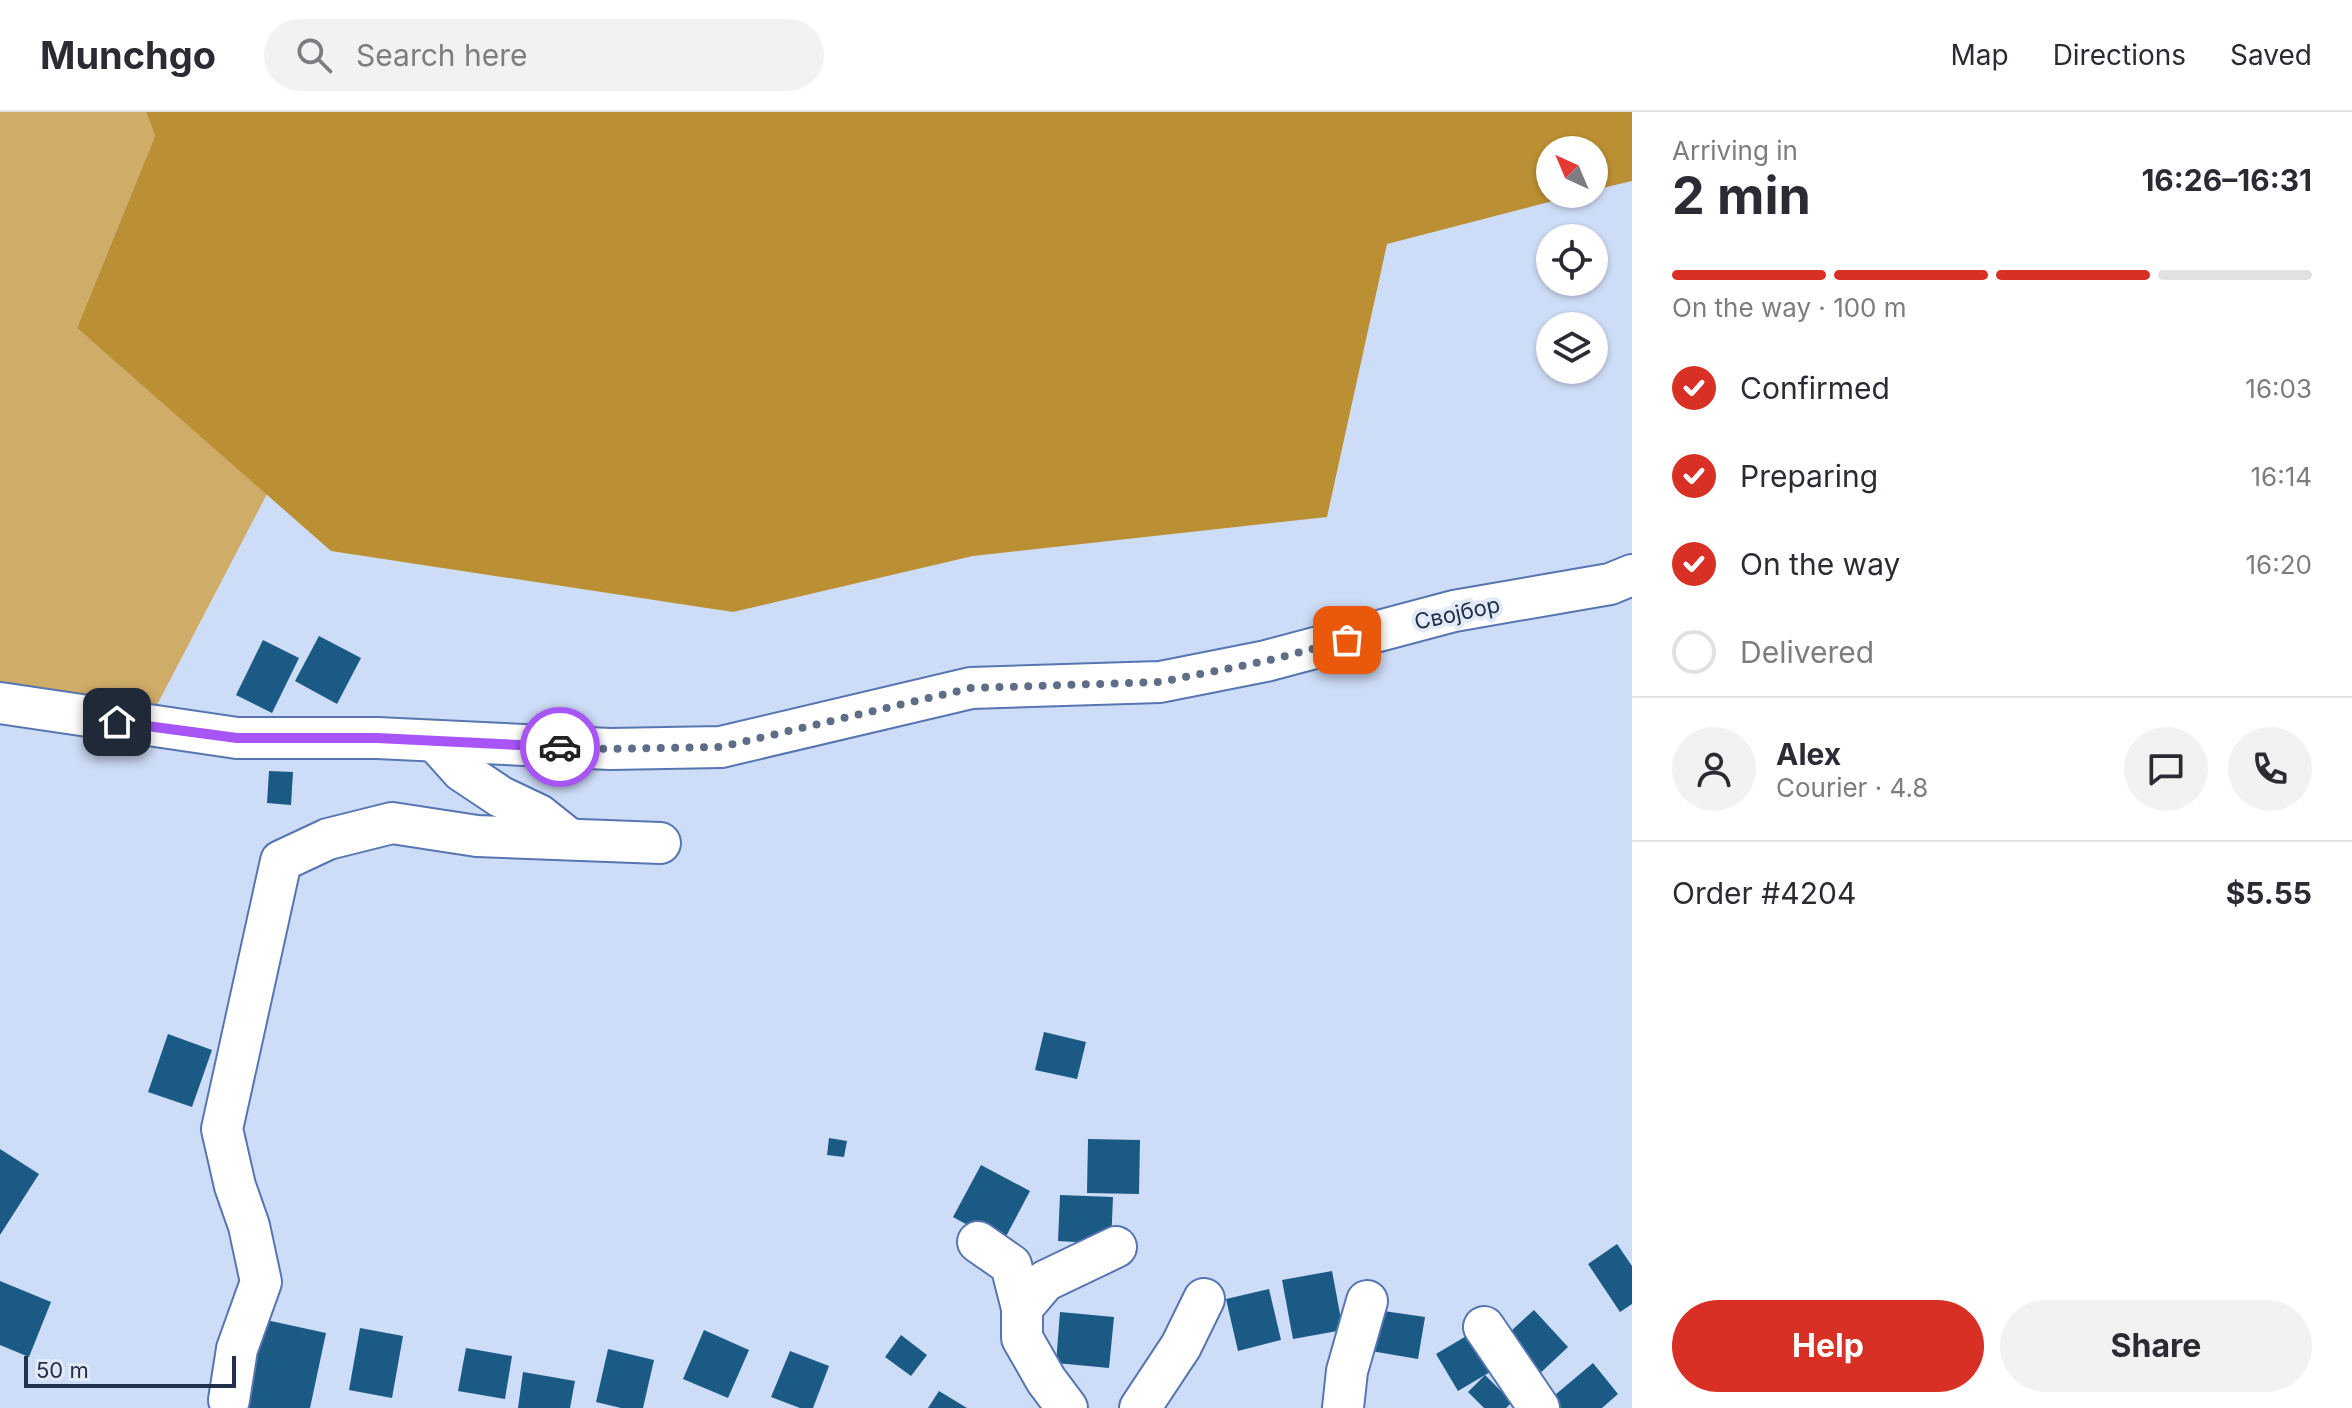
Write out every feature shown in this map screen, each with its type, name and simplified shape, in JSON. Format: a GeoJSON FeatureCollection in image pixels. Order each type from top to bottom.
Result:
{"type":"FeatureCollection","features":[{"type":"Feature","properties":{"kind":"street","name":"Својбор"},"geometry":{"type":"LineString","coordinates":[[0,703],[237,738],[377,738],[610,749],[721,747],[971,688],[1160,682],[1266,661],[1454,611],[1610,584],[1632,575]]}},
{"type":"Feature","properties":{"kind":"street"},"geometry":{"type":"LineString","coordinates":[[435,741],[462,771],[501,797],[539,815],[569,839]]}},
{"type":"Feature","properties":{"kind":"street"},"geometry":{"type":"LineString","coordinates":[[229,1400],[237,1349],[261,1282],[222,1129],[281,861],[328,839],[392,823],[477,836],[660,843]]}},
{"type":"Feature","properties":{"kind":"street"},"geometry":{"type":"LineString","coordinates":[[978,1242],[1011,1265],[1022,1308],[1022,1338],[1046,1380],[1067,1408]]}},
{"type":"Feature","properties":{"kind":"street"},"geometry":{"type":"LineString","coordinates":[[1022,1308],[1045,1281],[1116,1247]]}},
{"type":"Feature","properties":{"kind":"street"},"geometry":{"type":"LineString","coordinates":[[1140,1408],[1181,1346],[1204,1299]]}},
{"type":"Feature","properties":{"kind":"street"},"geometry":{"type":"LineString","coordinates":[[1343,1408],[1347,1371],[1367,1301]]}},
{"type":"Feature","properties":{"kind":"street"},"geometry":{"type":"LineString","coordinates":[[1484,1327],[1539,1408]]}},
{"type":"Feature","properties":{"kind":"shaded area"},"geometry":{"type":"Polygon","coordinates":[[[0,112],[146,112],[155,136],[77,328],[267,494],[146,726],[0,703],[0,112]]]}},
{"type":"Feature","properties":{"kind":"shaded area"},"geometry":{"type":"Polygon","coordinates":[[[146,112],[1632,112],[1632,181],[1608,187],[1608,136],[1536,136],[1536,205],[1387,244],[1327,517],[973,556],[733,612],[331,551],[77,328],[155,136],[146,112]]]}},
{"type":"Feature","properties":{"kind":"building"},"geometry":{"type":"Polygon","coordinates":[[[319,636],[361,658],[337,704],[295,681],[319,636]]]}},
{"type":"Feature","properties":{"kind":"building"},"geometry":{"type":"Polygon","coordinates":[[[263,640],[299,658],[272,713],[236,695],[263,640]]]}},
{"type":"Feature","properties":{"kind":"building"},"geometry":{"type":"Polygon","coordinates":[[[269,771],[293,772],[291,805],[267,803],[269,771]]]}},
{"type":"Feature","properties":{"kind":"building"},"geometry":{"type":"Polygon","coordinates":[[[1044,1032],[1086,1042],[1077,1079],[1035,1070],[1044,1032]]]}},
{"type":"Feature","properties":{"kind":"building"},"geometry":{"type":"Polygon","coordinates":[[[168,1034],[212,1050],[192,1107],[148,1092],[168,1034]]]}},
{"type":"Feature","properties":{"kind":"building"},"geometry":{"type":"Polygon","coordinates":[[[829,1138],[847,1141],[844,1157],[827,1155],[829,1138]]]}},
{"type":"Feature","properties":{"kind":"building"},"geometry":{"type":"Polygon","coordinates":[[[1088,1139],[1140,1140],[1139,1194],[1087,1193],[1088,1139]]]}},
{"type":"Feature","properties":{"kind":"building"},"geometry":{"type":"Polygon","coordinates":[[[0,1149],[39,1174],[0,1235],[0,1149]]]}},
{"type":"Feature","properties":{"kind":"building"},"geometry":{"type":"Polygon","coordinates":[[[981,1165],[1030,1191],[1002,1244],[953,1217],[981,1165]]]}},
{"type":"Feature","properties":{"kind":"building"},"geometry":{"type":"Polygon","coordinates":[[[1060,1195],[1113,1197],[1111,1244],[1058,1241],[1060,1195]]]}},
{"type":"Feature","properties":{"kind":"building"},"geometry":{"type":"Polygon","coordinates":[[[1617,1244],[1632,1266],[1632,1304],[1620,1312],[1588,1264],[1617,1244]]]}},
{"type":"Feature","properties":{"kind":"building"},"geometry":{"type":"Polygon","coordinates":[[[1332,1271],[1343,1330],[1293,1339],[1282,1280],[1332,1271]]]}},
{"type":"Feature","properties":{"kind":"building"},"geometry":{"type":"Polygon","coordinates":[[[0,1281],[51,1302],[29,1357],[0,1345],[0,1281]]]}},
{"type":"Feature","properties":{"kind":"building"},"geometry":{"type":"Polygon","coordinates":[[[1269,1289],[1281,1340],[1238,1351],[1226,1299],[1269,1289]]]}},
{"type":"Feature","properties":{"kind":"building"},"geometry":{"type":"Polygon","coordinates":[[[1377,1310],[1425,1317],[1418,1359],[1371,1351],[1377,1310]]]}},
{"type":"Feature","properties":{"kind":"building"},"geometry":{"type":"Polygon","coordinates":[[[1534,1310],[1568,1347],[1535,1378],[1500,1341],[1534,1310]]]}},
{"type":"Feature","properties":{"kind":"building"},"geometry":{"type":"Polygon","coordinates":[[[1060,1312],[1114,1317],[1109,1368],[1056,1363],[1060,1312]]]}},
{"type":"Feature","properties":{"kind":"building"},"geometry":{"type":"Polygon","coordinates":[[[257,1318],[326,1333],[310,1408],[238,1408],[257,1318]]]}},
{"type":"Feature","properties":{"kind":"building"},"geometry":{"type":"Polygon","coordinates":[[[360,1328],[403,1336],[392,1398],[349,1390],[360,1328]]]}},
{"type":"Feature","properties":{"kind":"building"},"geometry":{"type":"Polygon","coordinates":[[[704,1330],[749,1350],[728,1398],[683,1379],[704,1330]]]}},
{"type":"Feature","properties":{"kind":"building"},"geometry":{"type":"Polygon","coordinates":[[[1473,1332],[1495,1369],[1458,1391],[1436,1354],[1473,1332]]]}},
{"type":"Feature","properties":{"kind":"building"},"geometry":{"type":"Polygon","coordinates":[[[901,1335],[927,1355],[911,1376],[885,1357],[901,1335]]]}},
{"type":"Feature","properties":{"kind":"building"},"geometry":{"type":"Polygon","coordinates":[[[466,1348],[512,1356],[505,1399],[458,1391],[466,1348]]]}},
{"type":"Feature","properties":{"kind":"building"},"geometry":{"type":"Polygon","coordinates":[[[608,1349],[654,1360],[643,1408],[621,1408],[596,1402],[608,1349]]]}},
{"type":"Feature","properties":{"kind":"building"},"geometry":{"type":"Polygon","coordinates":[[[790,1351],[829,1366],[813,1408],[800,1408],[771,1397],[790,1351]]]}},
{"type":"Feature","properties":{"kind":"building"},"geometry":{"type":"Polygon","coordinates":[[[1593,1363],[1618,1394],[1602,1408],[1555,1408],[1549,1400],[1593,1363]]]}},
{"type":"Feature","properties":{"kind":"building"},"geometry":{"type":"Polygon","coordinates":[[[523,1372],[575,1381],[570,1408],[518,1408],[523,1372]]]}},
{"type":"Feature","properties":{"kind":"building"},"geometry":{"type":"Polygon","coordinates":[[[1485,1375],[1512,1402],[1506,1408],[1484,1408],[1468,1392],[1485,1375]]]}},
{"type":"Feature","properties":{"kind":"building"},"geometry":{"type":"Polygon","coordinates":[[[939,1391],[967,1408],[928,1408],[939,1391]]]}},
{"type":"Feature","properties":{"kind":"way so far"},"geometry":{"type":"LineString","coordinates":[[560,747],[721,747],[971,688],[1160,682],[1266,661],[1347,640]]}},
{"type":"Feature","properties":{"kind":"route"},"geometry":{"type":"LineString","coordinates":[[117,722],[237,738],[377,738],[560,747]]}}]}
